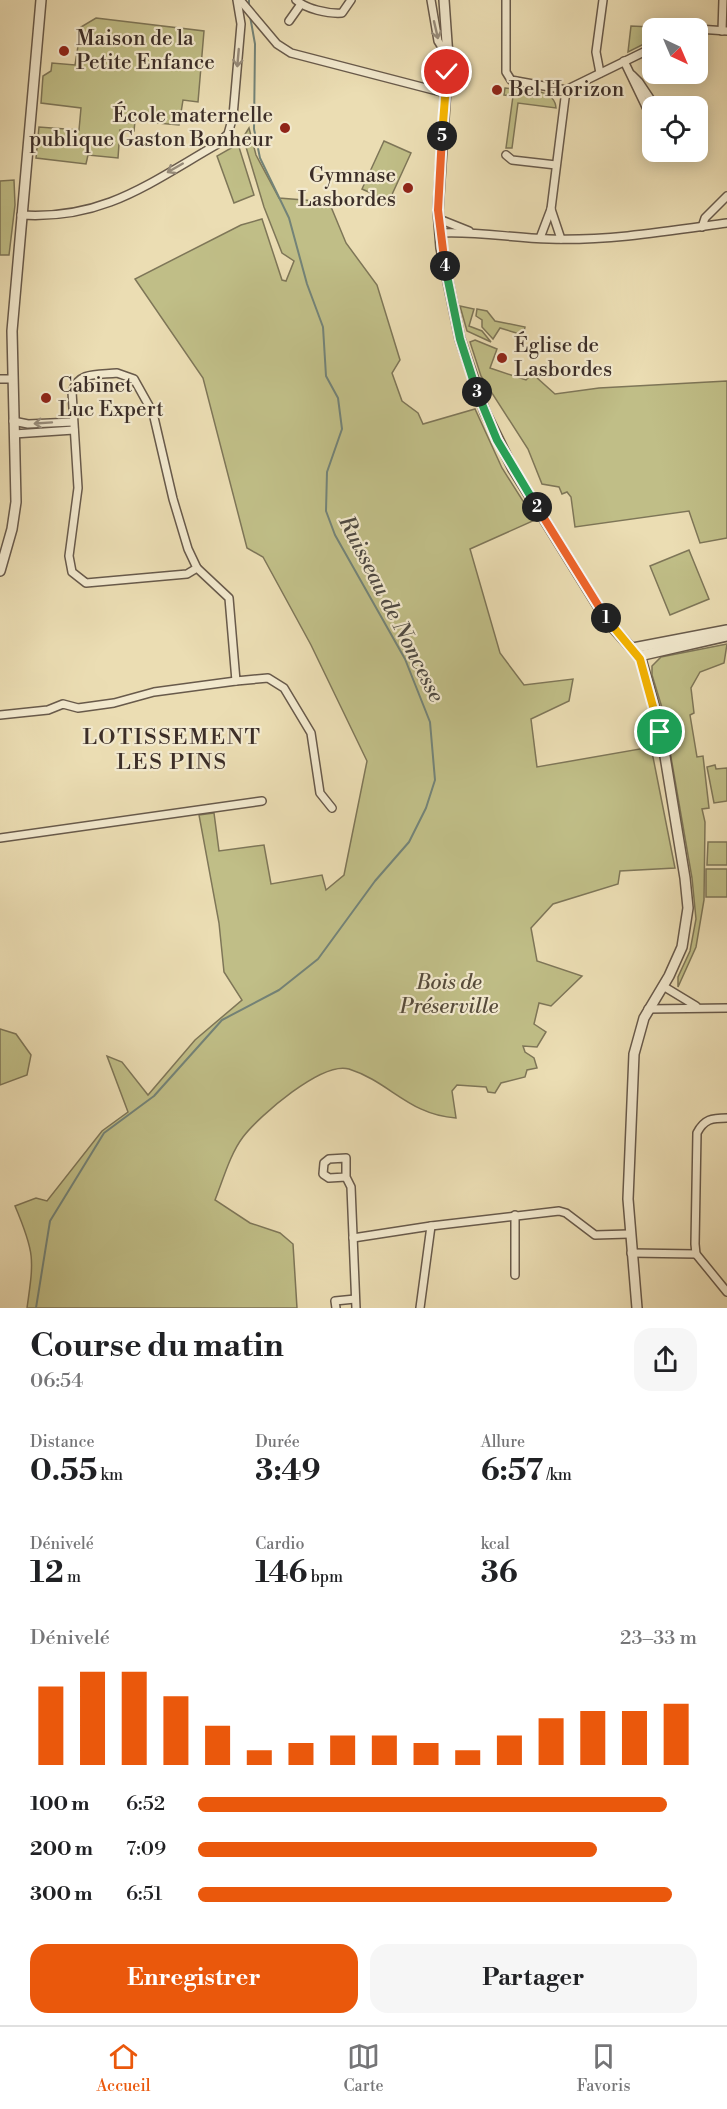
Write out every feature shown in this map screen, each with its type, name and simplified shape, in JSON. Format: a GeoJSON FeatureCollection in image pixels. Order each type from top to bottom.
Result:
{"type":"FeatureCollection","features":[{"type":"Feature","properties":{"kind":"street"},"geometry":{"type":"LineString","coordinates":[[0,571],[15,514],[11,379],[14,297],[31,133],[41,0]]}},
{"type":"Feature","properties":{"kind":"street"},"geometry":{"type":"LineString","coordinates":[[21,215],[86,211],[116,202],[216,145],[228,134],[233,116],[241,24],[238,0]]}},
{"type":"Feature","properties":{"kind":"street"},"geometry":{"type":"LineString","coordinates":[[238,0],[277,44],[291,53],[445,93]]}},
{"type":"Feature","properties":{"kind":"street"},"geometry":{"type":"LineString","coordinates":[[289,21],[298,2],[342,13],[351,0]]}},
{"type":"Feature","properties":{"kind":"street"},"geometry":{"type":"LineString","coordinates":[[431,0],[438,41],[448,57]]}},
{"type":"Feature","properties":{"kind":"street"},"geometry":{"type":"LineString","coordinates":[[444,0],[448,57],[439,219],[460,339],[497,440],[608,621],[636,652],[660,726],[687,893],[687,918],[682,947],[663,986],[648,1009],[640,1027],[634,1054],[628,1199],[629,1234],[637,1308]]}},
{"type":"Feature","properties":{"kind":"street"},"geometry":{"type":"LineString","coordinates":[[506,0],[507,72],[511,80],[566,90],[642,53]]}},
{"type":"Feature","properties":{"kind":"street"},"geometry":{"type":"LineString","coordinates":[[600,73],[596,52],[603,0]]}},
{"type":"Feature","properties":{"kind":"street"},"geometry":{"type":"LineString","coordinates":[[708,30],[724,31],[723,0]]}},
{"type":"Feature","properties":{"kind":"street"},"geometry":{"type":"LineString","coordinates":[[624,61],[644,96]]}},
{"type":"Feature","properties":{"kind":"street"},"geometry":{"type":"LineString","coordinates":[[540,238],[551,208],[566,90]]}},
{"type":"Feature","properties":{"kind":"street"},"geometry":{"type":"LineString","coordinates":[[506,155],[512,160],[556,165]]}},
{"type":"Feature","properties":{"kind":"street"},"geometry":{"type":"LineString","coordinates":[[702,227],[705,218],[727,196]]}},
{"type":"Feature","properties":{"kind":"street"},"geometry":{"type":"LineString","coordinates":[[718,224],[719,205]]}},
{"type":"Feature","properties":{"kind":"street"},"geometry":{"type":"LineString","coordinates":[[551,208],[561,239]]}},
{"type":"Feature","properties":{"kind":"street"},"geometry":{"type":"LineString","coordinates":[[439,219],[471,231]]}},
{"type":"Feature","properties":{"kind":"street"},"geometry":{"type":"LineString","coordinates":[[440,233],[471,231],[561,239],[623,236],[727,223]]}},
{"type":"Feature","properties":{"kind":"street"},"geometry":{"type":"LineString","coordinates":[[197,568],[187,574],[171,576],[86,583],[77,579],[69,565],[78,488],[72,392],[78,379],[84,376],[117,373],[134,379],[150,406],[188,549],[197,568],[230,598],[236,681]]}},
{"type":"Feature","properties":{"kind":"street"},"geometry":{"type":"LineString","coordinates":[[0,379],[11,379]]}},
{"type":"Feature","properties":{"kind":"street"},"geometry":{"type":"LineString","coordinates":[[13,421],[74,426]]}},
{"type":"Feature","properties":{"kind":"street"},"geometry":{"type":"LineString","coordinates":[[14,434],[74,426]]}},
{"type":"Feature","properties":{"kind":"street"},"geometry":{"type":"LineString","coordinates":[[636,652],[727,630]]}},
{"type":"Feature","properties":{"kind":"street"},"geometry":{"type":"LineString","coordinates":[[636,652],[727,636]]}},
{"type":"Feature","properties":{"kind":"street"},"geometry":{"type":"LineString","coordinates":[[0,715],[48,710],[63,704],[78,708],[114,703],[154,692],[268,678],[284,688],[311,733],[320,793],[332,808]]}},
{"type":"Feature","properties":{"kind":"street"},"geometry":{"type":"LineString","coordinates":[[0,838],[262,801]]}},
{"type":"Feature","properties":{"kind":"street"},"geometry":{"type":"LineString","coordinates":[[663,986],[687,1003],[701,1008]]}},
{"type":"Feature","properties":{"kind":"street"},"geometry":{"type":"LineString","coordinates":[[648,1009],[727,1008]]}},
{"type":"Feature","properties":{"kind":"street"},"geometry":{"type":"LineString","coordinates":[[727,1118],[709,1119],[702,1124],[697,1133],[696,1254],[727,1293]]}},
{"type":"Feature","properties":{"kind":"street"},"geometry":{"type":"LineString","coordinates":[[346,1177],[351,1187],[356,1308]]}},
{"type":"Feature","properties":{"kind":"street"},"geometry":{"type":"LineString","coordinates":[[353,1239],[431,1226],[559,1211],[566,1213],[595,1235],[629,1234]]}},
{"type":"Feature","properties":{"kind":"street"},"geometry":{"type":"LineString","coordinates":[[515,1215],[515,1275]]}},
{"type":"Feature","properties":{"kind":"street"},"geometry":{"type":"LineString","coordinates":[[420,1308],[431,1226]]}},
{"type":"Feature","properties":{"kind":"street"},"geometry":{"type":"LineString","coordinates":[[631,1253],[696,1254]]}},
{"type":"Feature","properties":{"kind":"street"},"geometry":{"type":"LineString","coordinates":[[336,1308],[335,1301],[355,1299]]}},
{"type":"Feature","properties":{"kind":"green space"},"geometry":{"type":"Polygon","coordinates":[[[96,18],[204,31],[198,102],[183,100],[179,125],[135,121],[134,131],[120,130],[118,158],[88,155],[86,164],[36,158],[39,127],[79,130],[81,108],[41,103],[43,76],[51,71],[52,63],[75,65],[81,27],[96,18]]]}},
{"type":"Feature","properties":{"kind":"green space"},"geometry":{"type":"Polygon","coordinates":[[[631,26],[642,27],[642,45],[628,52],[631,26]]]}},
{"type":"Feature","properties":{"kind":"green space"},"geometry":{"type":"Polygon","coordinates":[[[505,88],[544,93],[554,101],[556,108],[518,103],[512,148],[506,148],[513,96],[504,95],[505,88]]]}},
{"type":"Feature","properties":{"kind":"green space","name":"Bois de Préserville"},"geometry":{"type":"Polygon","coordinates":[[[249,128],[256,155],[279,198],[329,202],[346,243],[377,285],[400,360],[392,373],[402,401],[418,413],[423,424],[475,409],[502,468],[535,520],[470,549],[500,653],[524,685],[573,679],[569,701],[531,719],[537,767],[651,747],[675,868],[620,871],[618,884],[553,904],[531,928],[537,961],[582,976],[551,1006],[539,1003],[534,1024],[546,1032],[537,1047],[523,1046],[525,1052],[534,1058],[537,1068],[527,1070],[525,1077],[501,1083],[495,1093],[488,1092],[486,1087],[457,1085],[452,1091],[456,1118],[425,1111],[363,1075],[349,1069],[337,1069],[323,1073],[292,1092],[276,1104],[243,1137],[231,1159],[215,1200],[250,1223],[280,1233],[293,1244],[297,1308],[27,1308],[32,1267],[31,1256],[15,1206],[36,1198],[47,1201],[102,1131],[128,1112],[107,1056],[122,1062],[148,1095],[195,1040],[242,1000],[224,972],[219,923],[199,815],[214,813],[219,851],[264,845],[271,884],[322,875],[326,890],[344,875],[367,761],[311,645],[263,557],[247,548],[203,378],[135,279],[241,225],[262,219],[282,280],[286,281],[294,261],[282,253],[264,207],[246,147],[244,136],[249,128]]]}},
{"type":"Feature","properties":{"kind":"green space"},"geometry":{"type":"Polygon","coordinates":[[[384,141],[411,153],[389,201],[362,189],[384,141]]]}},
{"type":"Feature","properties":{"kind":"green space"},"geometry":{"type":"Polygon","coordinates":[[[238,144],[254,195],[234,203],[217,156],[238,144]]]}},
{"type":"Feature","properties":{"kind":"green space"},"geometry":{"type":"Polygon","coordinates":[[[14,180],[15,205],[9,255],[0,255],[0,181],[14,180]]]}},
{"type":"Feature","properties":{"kind":"green space"},"geometry":{"type":"Polygon","coordinates":[[[460,306],[474,309],[469,326],[482,331],[491,342],[467,331],[460,306]]]}},
{"type":"Feature","properties":{"kind":"green space"},"geometry":{"type":"Polygon","coordinates":[[[477,309],[487,311],[495,321],[525,327],[523,335],[500,328],[493,339],[482,327],[482,320],[476,316],[477,309]]]}},
{"type":"Feature","properties":{"kind":"green space"},"geometry":{"type":"Polygon","coordinates":[[[475,340],[497,349],[490,368],[526,380],[529,377],[536,377],[555,394],[599,388],[727,381],[727,538],[700,543],[689,511],[575,527],[571,497],[567,492],[562,494],[559,487],[542,484],[528,449],[481,376],[470,342],[475,340]]]}},
{"type":"Feature","properties":{"kind":"green space"},"geometry":{"type":"Polygon","coordinates":[[[689,550],[709,599],[670,615],[650,566],[689,550]]]}},
{"type":"Feature","properties":{"kind":"green space"},"geometry":{"type":"Polygon","coordinates":[[[727,644],[724,663],[700,672],[691,688],[694,713],[690,715],[697,757],[703,756],[709,808],[702,809],[705,822],[704,900],[696,947],[678,987],[678,977],[690,951],[696,919],[692,878],[663,711],[652,675],[652,666],[661,657],[727,644]]]}},
{"type":"Feature","properties":{"kind":"green space"},"geometry":{"type":"Polygon","coordinates":[[[715,765],[716,769],[727,768],[727,801],[714,803],[707,767],[715,765]]]}},
{"type":"Feature","properties":{"kind":"green space"},"geometry":{"type":"Polygon","coordinates":[[[708,842],[727,842],[727,865],[707,865],[708,842]]]}},
{"type":"Feature","properties":{"kind":"green space"},"geometry":{"type":"Polygon","coordinates":[[[706,869],[727,869],[727,897],[706,897],[706,869]]]}},
{"type":"Feature","properties":{"kind":"green space"},"geometry":{"type":"Polygon","coordinates":[[[0,1029],[16,1034],[31,1055],[27,1075],[0,1085],[0,1029]]]}},
{"type":"Feature","properties":{"kind":"waterway","name":"Ruisseau de Noncesse"},"geometry":{"type":"LineString","coordinates":[[249,0],[249,7]]}},
{"type":"Feature","properties":{"kind":"waterway","name":"Ruisseau de Noncesse"},"geometry":{"type":"LineString","coordinates":[[36,1308],[50,1221],[104,1133],[154,1096],[222,1020],[279,990],[318,959],[375,881],[409,842],[426,808],[435,780],[430,722],[405,659],[335,535],[326,511],[327,472],[342,429],[338,398],[326,376],[323,327],[307,284],[289,218],[260,158],[254,129],[255,44],[250,16]]}},
{"type":"Feature","properties":{"kind":"place","name":"Maison de la Petite Enfance"},"geometry":{"type":"Point","coordinates":[64,51]}},
{"type":"Feature","properties":{"kind":"place","name":"Bel Horizon"},"geometry":{"type":"Point","coordinates":[497,90]}},
{"type":"Feature","properties":{"kind":"place","name":"École maternelle publique Gaston Bonheur"},"geometry":{"type":"Point","coordinates":[285,128]}},
{"type":"Feature","properties":{"kind":"place","name":"Gymnase Lasbordes"},"geometry":{"type":"Point","coordinates":[408,188]}},
{"type":"Feature","properties":{"kind":"place","name":"Église de Lasbordes"},"geometry":{"type":"Point","coordinates":[502,358]}},
{"type":"Feature","properties":{"kind":"place","name":"Cabinet Luc Expert"},"geometry":{"type":"Point","coordinates":[46,398]}},
{"type":"Feature","properties":{"kind":"district","name":"LOTISSEMENT LES PINS"},"geometry":{"type":"Point","coordinates":[172,750]}},
{"type":"Feature","properties":{"kind":"route"},"geometry":{"type":"LineString","coordinates":[[447,72],[438,210],[441,248],[453,311],[468,367],[492,429],[513,469],[608,621],[640,659],[655,703],[660,732]]}}]}
